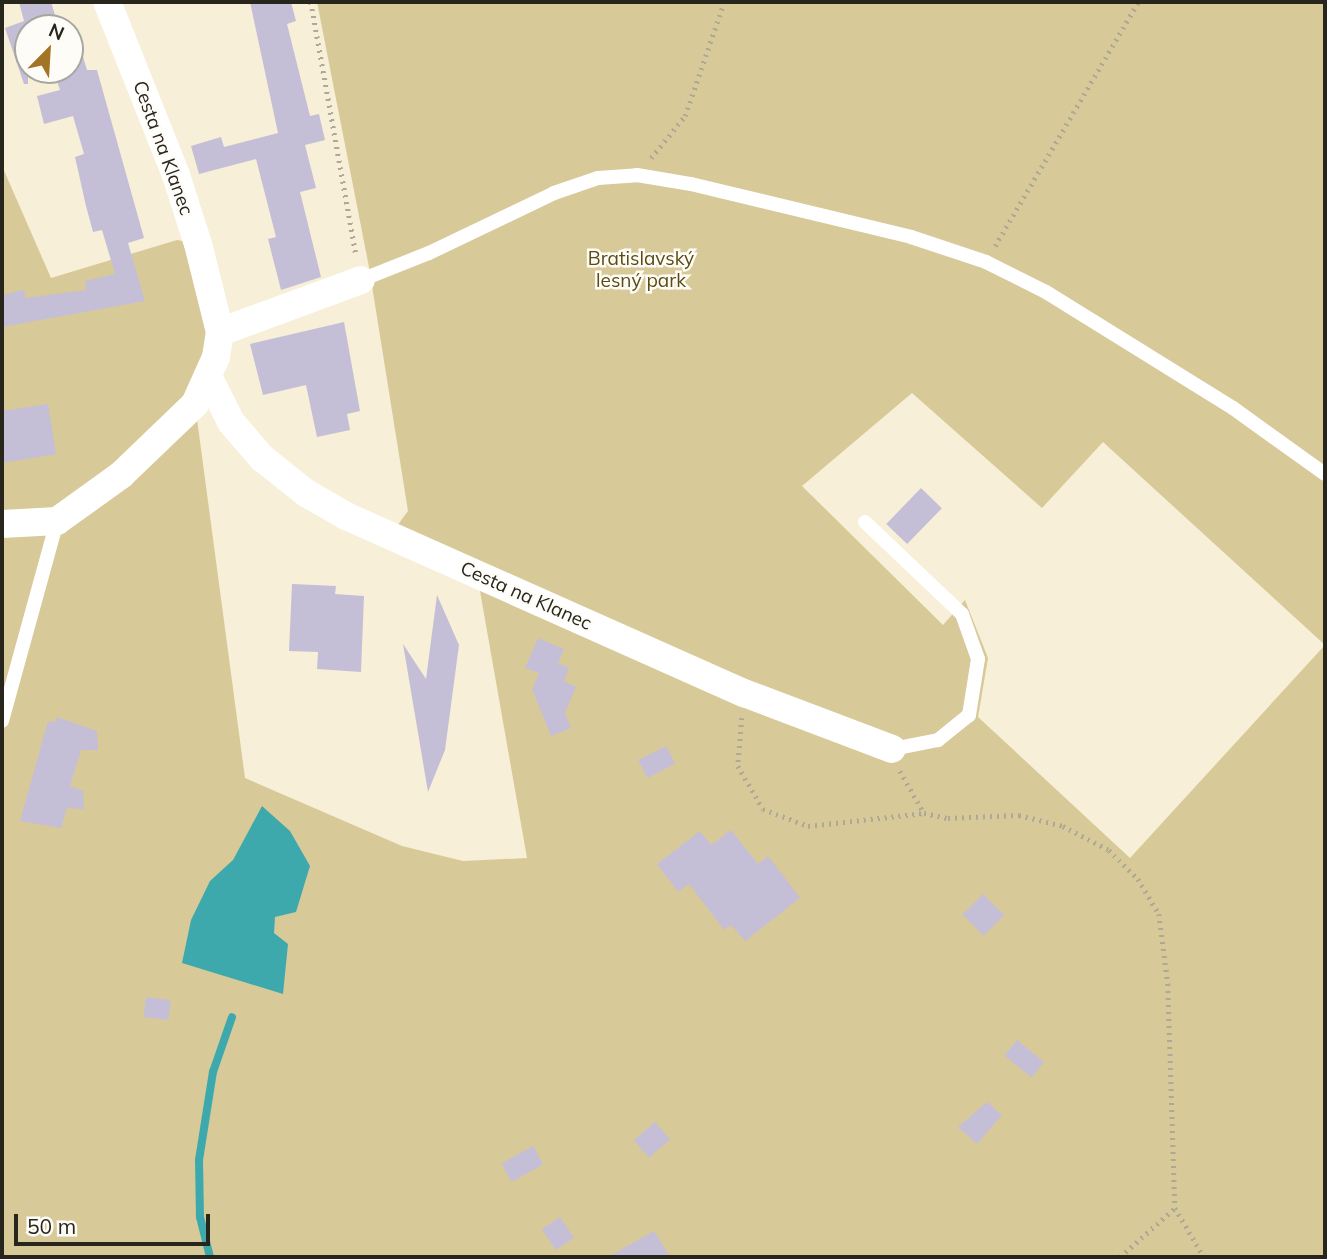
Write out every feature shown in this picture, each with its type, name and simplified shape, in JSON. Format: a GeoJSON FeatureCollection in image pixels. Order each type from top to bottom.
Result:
{"type":"FeatureCollection","features":[{"type":"Feature","properties":{"kind":"street","name":"Cesta na Klanec"},"geometry":{"type":"LineString","coordinates":[[57,521],[121,475],[195,404],[209,378],[220,332],[176,175],[107,2]]}},
{"type":"Feature","properties":{"kind":"street"},"geometry":{"type":"LineString","coordinates":[[220,332],[361,280]]}},
{"type":"Feature","properties":{"kind":"street","name":"Cesta na Klanec"},"geometry":{"type":"LineString","coordinates":[[209,378],[231,422],[262,457],[316,499],[389,537],[744,693],[892,749]]}},
{"type":"Feature","properties":{"kind":"street"},"geometry":{"type":"LineString","coordinates":[[2,524],[57,521]]}},
{"type":"Feature","properties":{"kind":"lane"},"geometry":{"type":"LineString","coordinates":[[361,280],[429,253],[554,193],[598,178],[638,175],[790,207],[911,237],[986,262],[1046,292],[1221,401],[1325,474]]}},
{"type":"Feature","properties":{"kind":"lane"},"geometry":{"type":"LineString","coordinates":[[2,721],[57,521]]}},
{"type":"Feature","properties":{"kind":"lane"},"geometry":{"type":"LineString","coordinates":[[864,522],[962,614],[978,659],[969,715],[938,740],[892,749]]}},
{"type":"Feature","properties":{"kind":"path"},"geometry":{"type":"LineString","coordinates":[[311,2],[361,280]]}},
{"type":"Feature","properties":{"kind":"path"},"geometry":{"type":"LineString","coordinates":[[638,175],[685,116],[724,2]]}},
{"type":"Feature","properties":{"kind":"path"},"geometry":{"type":"LineString","coordinates":[[986,262],[1138,2]]}},
{"type":"Feature","properties":{"kind":"path"},"geometry":{"type":"LineString","coordinates":[[744,693],[738,766],[763,809],[808,826],[924,813],[948,818],[1019,815],[1063,826],[1109,850],[1138,879],[1159,914],[1168,984],[1175,1208],[1204,1257]]}},
{"type":"Feature","properties":{"kind":"path"},"geometry":{"type":"LineString","coordinates":[[892,749],[906,786],[924,813]]}},
{"type":"Feature","properties":{"kind":"path"},"geometry":{"type":"LineString","coordinates":[[1120,1257],[1175,1208]]}},
{"type":"Feature","properties":{"kind":"green space","name":"Bratislavský lesný park"},"geometry":{"type":"Polygon","coordinates":[[[317,2],[1325,2],[1325,645],[1325,1257],[2,1257],[2,166],[51,278],[177,240],[198,244],[220,332],[195,404],[245,778],[402,846],[463,861],[527,858],[477,574],[389,537],[408,511],[369,267],[317,2]],[[912,393],[802,486],[943,625],[965,600],[988,658],[978,717],[1130,858],[1325,645],[1103,442],[1042,508],[912,393]]]}},
{"type":"Feature","properties":{"kind":"water"},"geometry":{"type":"Polygon","coordinates":[[[262,806],[290,831],[310,866],[296,912],[275,917],[274,933],[288,944],[283,994],[182,963],[191,920],[210,881],[233,860],[262,806]]]}},
{"type":"Feature","properties":{"kind":"building"},"geometry":{"type":"Polygon","coordinates":[[[19,2],[51,2],[55,14],[22,14],[19,2]]]}},
{"type":"Feature","properties":{"kind":"building"},"geometry":{"type":"Polygon","coordinates":[[[250,2],[291,2],[296,21],[287,24],[310,116],[319,114],[325,140],[305,145],[316,188],[300,192],[321,277],[281,290],[268,239],[276,237],[256,159],[199,174],[191,146],[221,137],[224,147],[278,133],[250,2]]]}},
{"type":"Feature","properties":{"kind":"building"},"geometry":{"type":"Polygon","coordinates":[[[14,25],[14,55],[5,28],[14,25]]]}},
{"type":"Feature","properties":{"kind":"building"},"geometry":{"type":"Polygon","coordinates":[[[84,60],[87,70],[97,70],[144,238],[128,243],[145,301],[2,327],[2,295],[24,290],[26,298],[86,290],[85,281],[115,274],[102,230],[93,232],[86,206],[75,157],[84,154],[73,116],[44,124],[37,96],[60,90],[58,84],[84,84],[84,60]]]}},
{"type":"Feature","properties":{"kind":"building"},"geometry":{"type":"Polygon","coordinates":[[[344,322],[360,411],[347,414],[350,430],[317,437],[306,385],[263,395],[250,344],[344,322]]]}},
{"type":"Feature","properties":{"kind":"building"},"geometry":{"type":"Polygon","coordinates":[[[48,404],[56,454],[2,463],[2,411],[48,404]]]}},
{"type":"Feature","properties":{"kind":"building"},"geometry":{"type":"Polygon","coordinates":[[[921,488],[942,508],[907,544],[886,524],[921,488]]]}},
{"type":"Feature","properties":{"kind":"building"},"geometry":{"type":"Polygon","coordinates":[[[292,584],[336,586],[335,594],[364,596],[361,672],[317,669],[318,652],[289,651],[292,584]]]}},
{"type":"Feature","properties":{"kind":"building"},"geometry":{"type":"Polygon","coordinates":[[[437,595],[459,645],[445,750],[428,792],[403,644],[426,679],[437,595]]]}},
{"type":"Feature","properties":{"kind":"building"},"geometry":{"type":"Polygon","coordinates":[[[538,638],[564,649],[558,663],[569,668],[564,681],[576,687],[565,713],[571,728],[551,736],[532,689],[539,673],[525,668],[538,638]]]}},
{"type":"Feature","properties":{"kind":"building"},"geometry":{"type":"Polygon","coordinates":[[[57,717],[97,731],[98,750],[81,750],[70,786],[83,791],[84,809],[67,808],[61,828],[20,821],[48,721],[55,723],[57,717]]]}},
{"type":"Feature","properties":{"kind":"building"},"geometry":{"type":"Polygon","coordinates":[[[666,746],[675,764],[647,778],[638,760],[666,746]]]}},
{"type":"Feature","properties":{"kind":"building"},"geometry":{"type":"Polygon","coordinates":[[[731,830],[758,864],[768,856],[800,898],[745,941],[731,925],[724,930],[689,884],[678,892],[657,864],[700,831],[711,845],[731,830]]]}},
{"type":"Feature","properties":{"kind":"building"},"geometry":{"type":"Polygon","coordinates":[[[983,894],[1004,915],[984,936],[962,915],[983,894]]]}},
{"type":"Feature","properties":{"kind":"building"},"geometry":{"type":"Polygon","coordinates":[[[146,997],[171,1000],[168,1020],[144,1017],[146,997]]]}},
{"type":"Feature","properties":{"kind":"building"},"geometry":{"type":"Polygon","coordinates":[[[1017,1040],[1044,1062],[1032,1078],[1004,1056],[1017,1040]]]}},
{"type":"Feature","properties":{"kind":"building"},"geometry":{"type":"Polygon","coordinates":[[[987,1102],[1002,1115],[977,1144],[958,1127],[987,1102]]]}},
{"type":"Feature","properties":{"kind":"building"},"geometry":{"type":"Polygon","coordinates":[[[655,1122],[670,1139],[649,1158],[634,1140],[655,1122]]]}},
{"type":"Feature","properties":{"kind":"building"},"geometry":{"type":"Polygon","coordinates":[[[533,1146],[543,1164],[512,1182],[502,1163],[533,1146]]]}},
{"type":"Feature","properties":{"kind":"building"},"geometry":{"type":"Polygon","coordinates":[[[560,1217],[574,1238],[556,1250],[542,1229],[560,1217]]]}},
{"type":"Feature","properties":{"kind":"building"},"geometry":{"type":"Polygon","coordinates":[[[654,1231],[670,1257],[608,1257],[654,1231]]]}},
{"type":"Feature","properties":{"kind":"waterway"},"geometry":{"type":"LineString","coordinates":[[210,1257],[200,1217],[199,1160],[213,1072],[232,1017]]}}]}
